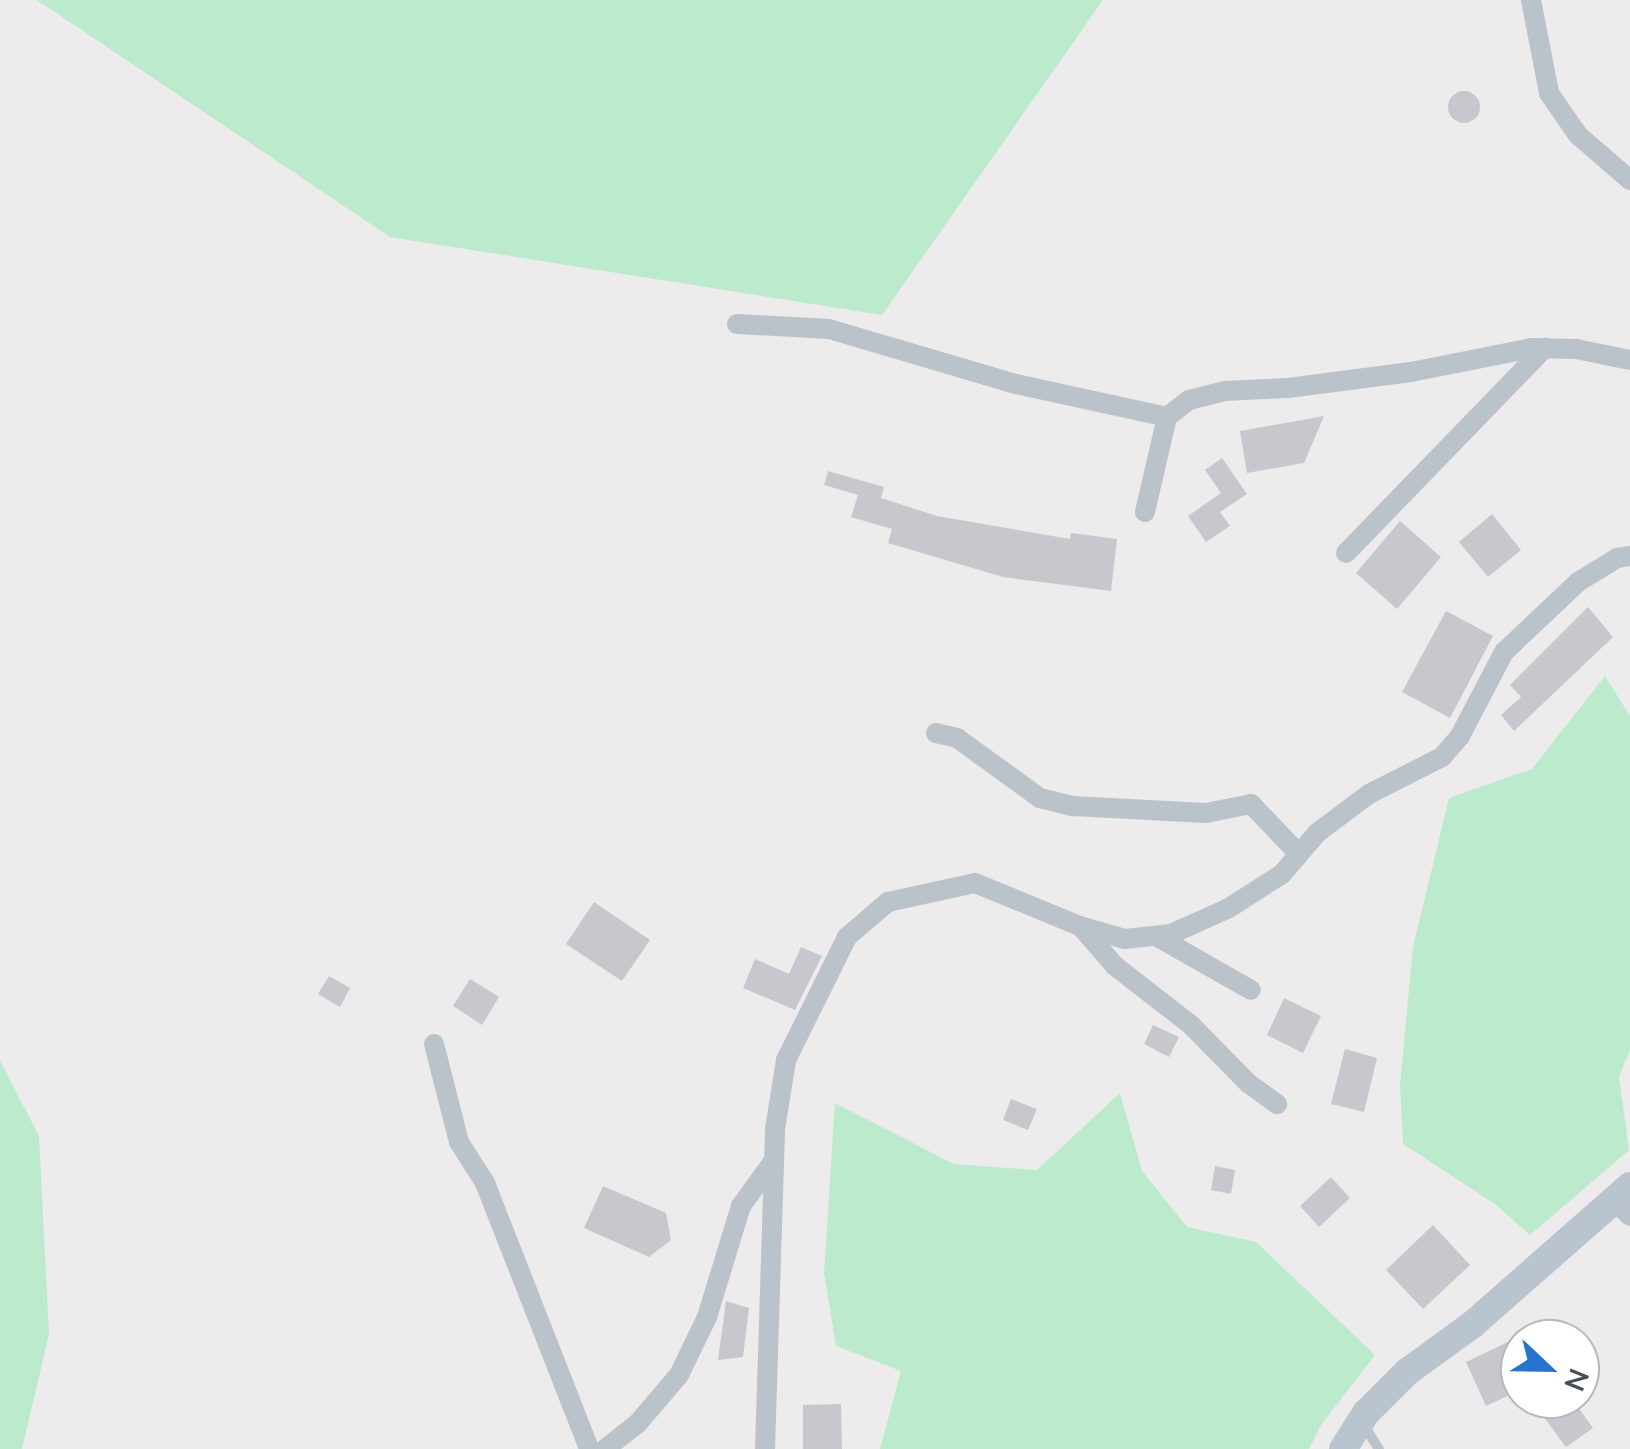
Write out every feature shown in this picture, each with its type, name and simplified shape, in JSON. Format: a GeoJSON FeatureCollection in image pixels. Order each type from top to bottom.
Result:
{"type":"FeatureCollection","features":[{"type":"Feature","properties":{"kind":"street"},"geometry":{"type":"LineString","coordinates":[[1531,0],[1549,93],[1578,135],[1630,180]]}},
{"type":"Feature","properties":{"kind":"street"},"geometry":{"type":"LineString","coordinates":[[737,324],[829,329],[1016,384],[1166,416]]}},
{"type":"Feature","properties":{"kind":"street"},"geometry":{"type":"LineString","coordinates":[[1346,553],[1545,348]]}},
{"type":"Feature","properties":{"kind":"street"},"geometry":{"type":"LineString","coordinates":[[1144,512],[1166,416],[1189,400],[1224,391],[1288,388],[1411,372],[1545,348],[1630,360]]}},
{"type":"Feature","properties":{"kind":"street"},"geometry":{"type":"LineString","coordinates":[[766,1449],[772,1164],[786,1060],[847,937],[888,902],[975,882],[1080,926],[1125,938],[1171,934],[1228,908],[1282,874],[1317,834],[1369,794],[1442,757],[1460,736],[1504,652],[1578,582],[1618,558],[1630,556]]}},
{"type":"Feature","properties":{"kind":"street"},"geometry":{"type":"LineString","coordinates":[[936,733],[956,738],[1040,798],[1072,806],[1206,813],[1251,804],[1299,854]]}},
{"type":"Feature","properties":{"kind":"street"},"geometry":{"type":"LineString","coordinates":[[1080,926],[1115,966],[1191,1026],[1248,1083],[1277,1104]]}},
{"type":"Feature","properties":{"kind":"street"},"geometry":{"type":"LineString","coordinates":[[1156,936],[1251,990]]}},
{"type":"Feature","properties":{"kind":"street"},"geometry":{"type":"LineString","coordinates":[[434,1044],[459,1142],[485,1183],[589,1449]]}},
{"type":"Feature","properties":{"kind":"street"},"geometry":{"type":"LineString","coordinates":[[606,1449],[638,1423],[679,1375],[707,1317],[742,1206],[772,1164]]}},
{"type":"Feature","properties":{"kind":"street"},"geometry":{"type":"LineString","coordinates":[[1343,1449],[1361,1421],[1408,1372],[1625,1201]]}},
{"type":"Feature","properties":{"kind":"lane"},"geometry":{"type":"LineString","coordinates":[[1361,1421],[1380,1449]]}},
{"type":"Feature","properties":{"kind":"green space"},"geometry":{"type":"Polygon","coordinates":[[[37,0],[1103,0],[882,315],[390,237],[37,0]]]}},
{"type":"Feature","properties":{"kind":"green space"},"geometry":{"type":"Polygon","coordinates":[[[1605,676],[1630,716],[1630,1050],[1619,1076],[1629,1150],[1530,1235],[1495,1204],[1403,1144],[1400,1085],[1413,947],[1449,798],[1532,769],[1605,676]]]}},
{"type":"Feature","properties":{"kind":"green space"},"geometry":{"type":"Polygon","coordinates":[[[0,1061],[39,1136],[49,1334],[22,1449],[0,1449],[0,1061]]]}},
{"type":"Feature","properties":{"kind":"green space"},"geometry":{"type":"Polygon","coordinates":[[[1120,1093],[1142,1171],[1187,1227],[1256,1242],[1375,1355],[1321,1425],[1309,1449],[880,1449],[901,1371],[836,1346],[824,1273],[835,1103],[954,1164],[1037,1170],[1120,1093]]]}},
{"type":"Feature","properties":{"kind":"building"},"geometry":{"type":"Polygon","coordinates":[[[1464,91],[1475,96],[1480,107],[1475,118],[1464,123],[1453,118],[1448,107],[1453,96],[1464,91]]]}},
{"type":"Feature","properties":{"kind":"building"},"geometry":{"type":"Polygon","coordinates":[[[1324,416],[1304,463],[1247,473],[1240,431],[1324,416]]]}},
{"type":"Feature","properties":{"kind":"building"},"geometry":{"type":"Polygon","coordinates":[[[1222,458],[1247,494],[1220,512],[1230,526],[1206,542],[1188,516],[1221,493],[1205,470],[1222,458]]]}},
{"type":"Feature","properties":{"kind":"building"},"geometry":{"type":"Polygon","coordinates":[[[828,471],[884,487],[881,498],[937,516],[1070,539],[1071,533],[1117,539],[1111,591],[1003,577],[888,543],[892,529],[851,517],[858,495],[824,485],[828,471]]]}},
{"type":"Feature","properties":{"kind":"building"},"geometry":{"type":"Polygon","coordinates":[[[1492,514],[1521,550],[1488,577],[1459,542],[1492,514]]]}},
{"type":"Feature","properties":{"kind":"building"},"geometry":{"type":"Polygon","coordinates":[[[1400,521],[1441,557],[1397,609],[1356,573],[1400,521]]]}},
{"type":"Feature","properties":{"kind":"building"},"geometry":{"type":"Polygon","coordinates":[[[1588,607],[1613,637],[1514,731],[1501,715],[1521,697],[1510,685],[1588,607]]]}},
{"type":"Feature","properties":{"kind":"building"},"geometry":{"type":"Polygon","coordinates":[[[1446,611],[1493,636],[1450,718],[1402,692],[1446,611]]]}},
{"type":"Feature","properties":{"kind":"building"},"geometry":{"type":"Polygon","coordinates":[[[594,902],[650,940],[622,981],[566,944],[594,902]]]}},
{"type":"Feature","properties":{"kind":"building"},"geometry":{"type":"Polygon","coordinates":[[[801,947],[822,956],[795,1010],[743,988],[755,959],[789,974],[801,947]]]}},
{"type":"Feature","properties":{"kind":"building"},"geometry":{"type":"Polygon","coordinates":[[[329,976],[350,988],[340,1007],[318,994],[329,976]]]}},
{"type":"Feature","properties":{"kind":"building"},"geometry":{"type":"Polygon","coordinates":[[[470,979],[499,997],[482,1025],[453,1006],[470,979]]]}},
{"type":"Feature","properties":{"kind":"building"},"geometry":{"type":"Polygon","coordinates":[[[1284,998],[1321,1016],[1303,1053],[1267,1035],[1284,998]]]}},
{"type":"Feature","properties":{"kind":"building"},"geometry":{"type":"Polygon","coordinates":[[[1153,1025],[1179,1037],[1169,1057],[1144,1044],[1153,1025]]]}},
{"type":"Feature","properties":{"kind":"building"},"geometry":{"type":"Polygon","coordinates":[[[1345,1049],[1377,1058],[1364,1112],[1331,1104],[1345,1049]]]}},
{"type":"Feature","properties":{"kind":"building"},"geometry":{"type":"Polygon","coordinates":[[[1011,1099],[1037,1109],[1028,1130],[1003,1120],[1011,1099]]]}},
{"type":"Feature","properties":{"kind":"building"},"geometry":{"type":"Polygon","coordinates":[[[1215,1166],[1235,1170],[1231,1194],[1211,1190],[1215,1166]]]}},
{"type":"Feature","properties":{"kind":"building"},"geometry":{"type":"Polygon","coordinates":[[[1331,1177],[1350,1198],[1319,1227],[1300,1206],[1331,1177]]]}},
{"type":"Feature","properties":{"kind":"building"},"geometry":{"type":"Polygon","coordinates":[[[603,1186],[666,1213],[671,1240],[649,1257],[584,1228],[603,1186]]]}},
{"type":"Feature","properties":{"kind":"building"},"geometry":{"type":"Polygon","coordinates":[[[1433,1225],[1470,1265],[1423,1309],[1386,1270],[1433,1225]]]}},
{"type":"Feature","properties":{"kind":"building"},"geometry":{"type":"Polygon","coordinates":[[[726,1301],[749,1308],[743,1357],[718,1360],[726,1301]]]}},
{"type":"Feature","properties":{"kind":"building"},"geometry":{"type":"Polygon","coordinates":[[[1500,1346],[1500,1399],[1486,1406],[1466,1362],[1500,1346]]]}},
{"type":"Feature","properties":{"kind":"building"},"geometry":{"type":"Polygon","coordinates":[[[841,1404],[842,1449],[803,1449],[803,1405],[841,1404]]]}},
{"type":"Feature","properties":{"kind":"building"},"geometry":{"type":"Polygon","coordinates":[[[1545,1419],[1586,1419],[1593,1428],[1566,1447],[1545,1419]]]}}]}
